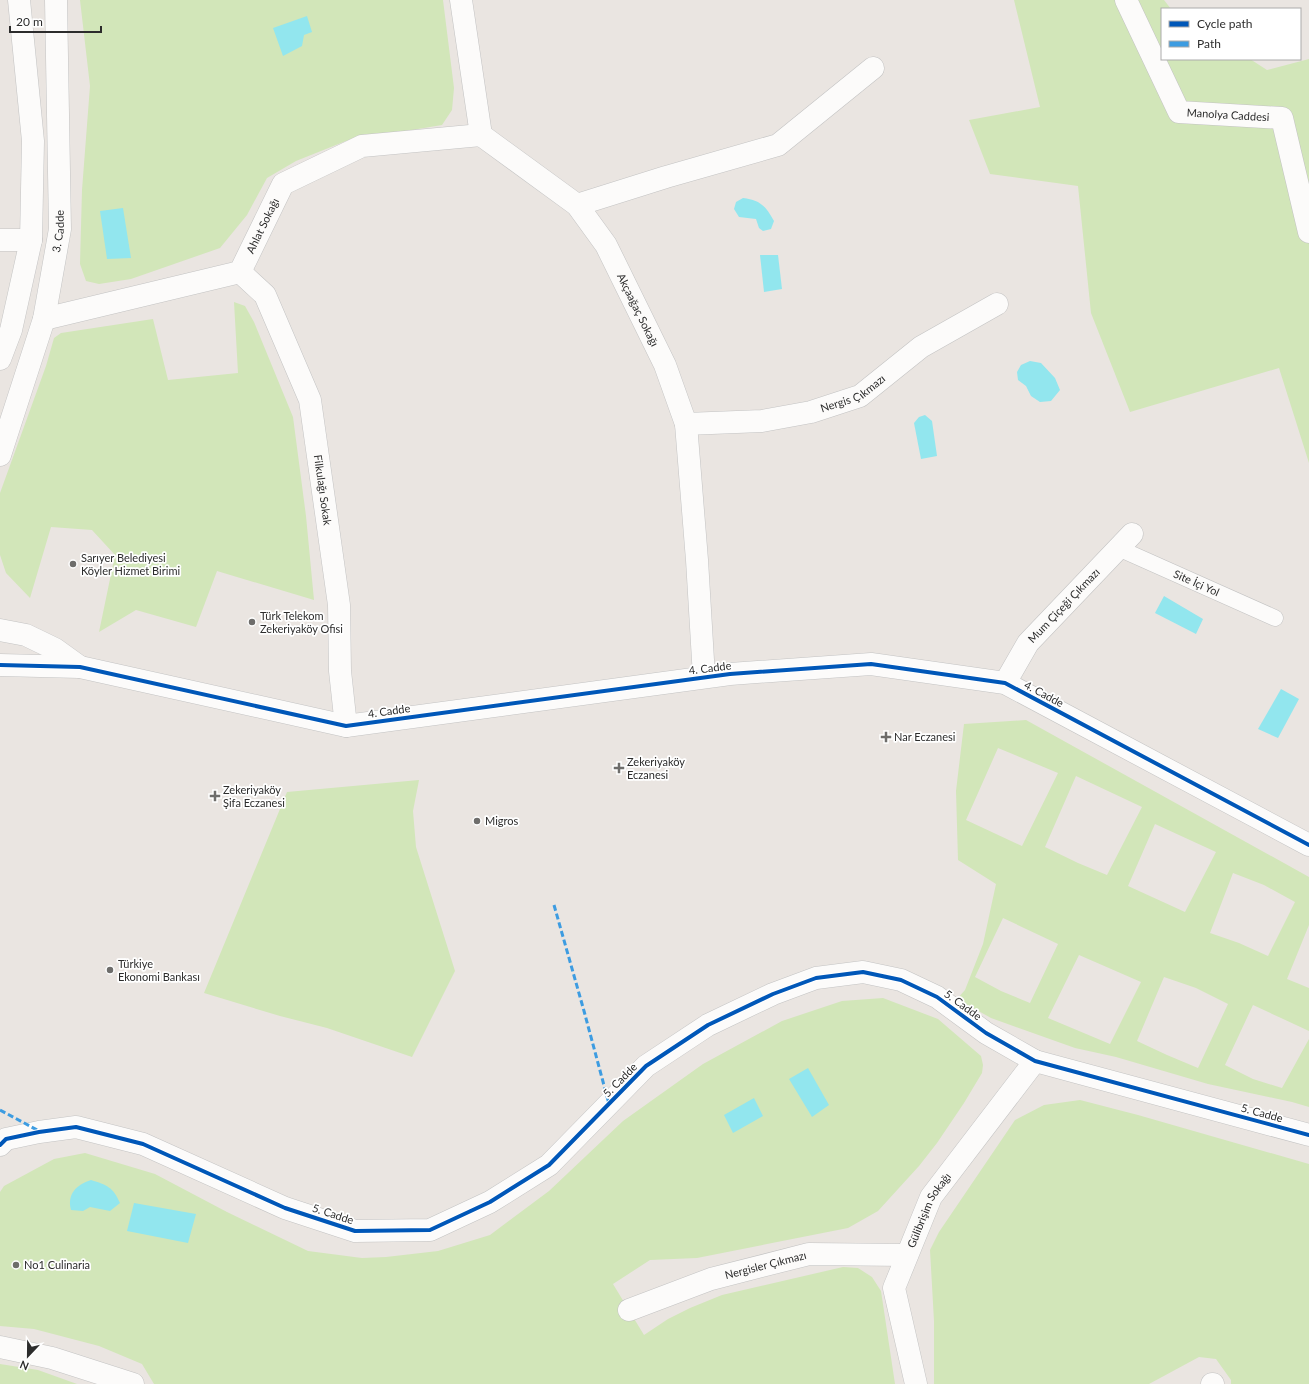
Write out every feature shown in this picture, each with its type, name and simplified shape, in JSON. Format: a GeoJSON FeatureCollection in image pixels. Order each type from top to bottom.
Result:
{"type":"FeatureCollection","features":[{"type":"Feature","properties":{"kind":"street"},"geometry":{"type":"LineString","coordinates":[[0,359],[11,330],[31,240],[33,141],[19,0]]}},
{"type":"Feature","properties":{"kind":"street","name":"3. Cadde"},"geometry":{"type":"LineString","coordinates":[[0,455],[44,319],[60,229],[56,0]]}},
{"type":"Feature","properties":{"kind":"street"},"geometry":{"type":"LineString","coordinates":[[461,0],[481,135]]}},
{"type":"Feature","properties":{"kind":"street","name":"Manolya Caddesi"},"geometry":{"type":"LineString","coordinates":[[1126,0],[1179,112],[1282,118],[1309,232]]}},
{"type":"Feature","properties":{"kind":"street"},"geometry":{"type":"LineString","coordinates":[[577,205],[666,177],[778,145],[872,68]]}},
{"type":"Feature","properties":{"kind":"street","name":"Akçaağaç Sokağı"},"geometry":{"type":"LineString","coordinates":[[481,135],[577,205],[606,246],[665,365],[686,424],[697,560],[704,677]]}},
{"type":"Feature","properties":{"kind":"street","name":"Ahlat Sokağı"},"geometry":{"type":"LineString","coordinates":[[240,272],[283,184],[362,146],[481,135]]}},
{"type":"Feature","properties":{"kind":"street"},"geometry":{"type":"LineString","coordinates":[[0,240],[31,240]]}},
{"type":"Feature","properties":{"kind":"street"},"geometry":{"type":"LineString","coordinates":[[44,319],[240,272]]}},
{"type":"Feature","properties":{"kind":"street","name":"Filkulağı Sokak"},"geometry":{"type":"LineString","coordinates":[[240,272],[264,295],[310,400],[339,605],[340,672],[346,726]]}},
{"type":"Feature","properties":{"kind":"street","name":"Nergis Çıkmazı"},"geometry":{"type":"LineString","coordinates":[[686,424],[762,421],[811,412],[860,396],[921,347],[997,304]]}},
{"type":"Feature","properties":{"kind":"street","name":"Mum Çiçeği Çıkmazı"},"geometry":{"type":"LineString","coordinates":[[1005,683],[1028,643],[1125,541]]}},
{"type":"Feature","properties":{"kind":"street"},"geometry":{"type":"LineString","coordinates":[[0,630],[26,635],[55,649],[80,667]]}},
{"type":"Feature","properties":{"kind":"street","name":"4. Cadde"},"geometry":{"type":"LineString","coordinates":[[80,667],[346,726],[704,677],[871,664],[1005,683],[1309,845]]}},
{"type":"Feature","properties":{"kind":"street"},"geometry":{"type":"LineString","coordinates":[[0,665],[80,667]]}},
{"type":"Feature","properties":{"kind":"street","name":"5. Cadde"},"geometry":{"type":"LineString","coordinates":[[0,1145],[6,1140],[39,1132],[76,1127],[143,1144],[285,1208],[355,1231],[430,1230],[490,1202],[549,1165],[646,1066],[708,1025],[773,994],[816,978],[863,972],[901,980],[938,997],[986,1033],[1035,1060],[1309,1135]]}},
{"type":"Feature","properties":{"kind":"street","name":"Gülibrişim Sokağı"},"geometry":{"type":"LineString","coordinates":[[916,1384],[894,1288],[931,1197],[1035,1060]]}},
{"type":"Feature","properties":{"kind":"street","name":"Nergisler Çıkmazı"},"geometry":{"type":"LineString","coordinates":[[629,1310],[711,1279],[809,1254],[908,1255]]}},
{"type":"Feature","properties":{"kind":"street"},"geometry":{"type":"LineString","coordinates":[[0,1347],[52,1358],[133,1384]]}},
{"type":"Feature","properties":{"kind":"lane","name":"Site İçi Yol"},"geometry":{"type":"LineString","coordinates":[[1125,541],[1275,618]]}},
{"type":"Feature","properties":{"kind":"green space"},"geometry":{"type":"Polygon","coordinates":[[[80,0],[443,0],[454,88],[452,110],[442,125],[346,141],[296,161],[267,178],[247,215],[220,248],[131,279],[99,284],[86,281],[80,264],[82,190],[90,86],[80,0]]]}},
{"type":"Feature","properties":{"kind":"green space"},"geometry":{"type":"Polygon","coordinates":[[[1014,0],[1164,0],[1170,8],[1161,8],[1161,60],[1252,60],[1267,70],[1309,59],[1309,463],[1279,368],[1130,412],[1091,313],[1078,186],[990,174],[969,120],[1040,107],[1014,0]]]}},
{"type":"Feature","properties":{"kind":"green space"},"geometry":{"type":"Polygon","coordinates":[[[234,302],[245,306],[254,322],[293,417],[306,516],[314,600],[217,571],[196,627],[136,610],[99,632],[115,555],[92,530],[51,527],[30,598],[6,573],[0,555],[0,493],[46,366],[54,338],[61,333],[153,319],[168,380],[238,373],[234,302]]]}},
{"type":"Feature","properties":{"kind":"green space"},"geometry":{"type":"Polygon","coordinates":[[[1026,720],[1309,877],[1309,925],[1287,979],[1309,988],[1309,1031],[1253,1005],[1225,1065],[1253,1079],[1282,1088],[1309,1039],[1309,1107],[1208,1084],[1116,1057],[1075,1048],[991,1018],[957,999],[965,990],[983,944],[996,884],[958,860],[956,791],[964,724],[1026,720]],[[998,748],[966,820],[1022,846],[1058,773],[998,748]],[[1076,776],[1045,847],[1107,875],[1142,807],[1076,776]],[[1155,824],[1128,886],[1185,912],[1216,852],[1155,824]],[[1233,873],[1210,933],[1239,943],[1268,956],[1295,902],[1264,885],[1233,873]],[[1003,918],[975,977],[1001,991],[1030,1003],[1058,944],[1003,918]],[[1079,955],[1048,1018],[1110,1044],[1141,982],[1079,955]],[[1164,977],[1137,1041],[1198,1068],[1228,1004],[1196,988],[1164,977]]]}},
{"type":"Feature","properties":{"kind":"green space"},"geometry":{"type":"Polygon","coordinates":[[[419,780],[413,811],[416,847],[455,971],[412,1057],[327,1028],[280,1016],[204,993],[287,792],[419,780]]]}},
{"type":"Feature","properties":{"kind":"green space"},"geometry":{"type":"Polygon","coordinates":[[[883,998],[938,1019],[981,1056],[983,1065],[982,1073],[937,1143],[919,1166],[878,1211],[848,1228],[697,1258],[650,1260],[613,1284],[644,1335],[668,1319],[722,1295],[843,1267],[858,1268],[872,1277],[881,1291],[895,1384],[154,1384],[142,1364],[99,1346],[34,1329],[0,1326],[0,1192],[4,1186],[54,1159],[85,1153],[155,1174],[227,1212],[308,1251],[362,1258],[386,1257],[438,1251],[490,1235],[549,1191],[623,1121],[703,1064],[782,1021],[842,1001],[883,998]]]}},
{"type":"Feature","properties":{"kind":"green space"},"geometry":{"type":"Polygon","coordinates":[[[1080,1100],[1309,1164],[1309,1384],[1231,1384],[1231,1380],[1216,1359],[1199,1357],[1149,1384],[934,1384],[934,1321],[930,1250],[939,1232],[1015,1120],[1044,1105],[1080,1100]]]}},
{"type":"Feature","properties":{"kind":"green space"},"geometry":{"type":"Polygon","coordinates":[[[0,1364],[38,1370],[77,1384],[0,1384],[0,1364]]]}},
{"type":"Feature","properties":{"kind":"water"},"geometry":{"type":"Polygon","coordinates":[[[307,16],[312,32],[304,35],[302,46],[283,56],[273,28],[307,16]]]}},
{"type":"Feature","properties":{"kind":"water"},"geometry":{"type":"Polygon","coordinates":[[[743,198],[759,202],[765,208],[774,221],[771,229],[763,231],[759,228],[756,219],[739,217],[734,209],[736,202],[743,198]]]}},
{"type":"Feature","properties":{"kind":"water"},"geometry":{"type":"Polygon","coordinates":[[[123,208],[131,258],[107,259],[100,211],[123,208]]]}},
{"type":"Feature","properties":{"kind":"water"},"geometry":{"type":"Polygon","coordinates":[[[760,255],[778,255],[782,289],[764,292],[760,255]]]}},
{"type":"Feature","properties":{"kind":"water"},"geometry":{"type":"Polygon","coordinates":[[[1030,361],[1041,363],[1055,378],[1060,390],[1051,401],[1040,402],[1031,396],[1026,386],[1018,380],[1017,372],[1021,365],[1030,361]]]}},
{"type":"Feature","properties":{"kind":"water"},"geometry":{"type":"Polygon","coordinates":[[[925,415],[932,421],[937,456],[921,459],[914,423],[919,417],[925,415]]]}},
{"type":"Feature","properties":{"kind":"water"},"geometry":{"type":"Polygon","coordinates":[[[1164,596],[1203,619],[1196,634],[1155,613],[1164,596]]]}},
{"type":"Feature","properties":{"kind":"water"},"geometry":{"type":"Polygon","coordinates":[[[1281,689],[1299,699],[1278,738],[1258,729],[1281,689]]]}},
{"type":"Feature","properties":{"kind":"water"},"geometry":{"type":"Polygon","coordinates":[[[808,1068],[829,1105],[812,1117],[789,1079],[808,1068]]]}},
{"type":"Feature","properties":{"kind":"water"},"geometry":{"type":"Polygon","coordinates":[[[754,1098],[763,1116],[733,1133],[724,1115],[754,1098]]]}},
{"type":"Feature","properties":{"kind":"water"},"geometry":{"type":"Polygon","coordinates":[[[91,1180],[109,1187],[115,1193],[120,1203],[110,1211],[90,1207],[83,1211],[71,1210],[70,1199],[74,1191],[77,1187],[91,1180]]]}},
{"type":"Feature","properties":{"kind":"water"},"geometry":{"type":"Polygon","coordinates":[[[134,1203],[196,1214],[188,1243],[127,1231],[134,1203]]]}},
{"type":"Feature","properties":{"kind":"marked path"},"geometry":{"type":"LineString","coordinates":[[554,905],[609,1104]]}},
{"type":"Feature","properties":{"kind":"marked path"},"geometry":{"type":"LineString","coordinates":[[0,1110],[39,1131]]}},
{"type":"Feature","properties":{"kind":"cycle path"},"geometry":{"type":"LineString","coordinates":[[0,665],[80,667],[346,726],[730,674],[871,664],[1005,683],[1309,845]]}},
{"type":"Feature","properties":{"kind":"cycle path"},"geometry":{"type":"LineString","coordinates":[[0,1145],[6,1139],[39,1132],[76,1127],[143,1144],[285,1208],[355,1231],[430,1230],[490,1202],[549,1165],[646,1066],[708,1025],[773,994],[816,978],[863,972],[901,980],[937,997],[986,1033],[1035,1061],[1309,1135]]}},
{"type":"Feature","properties":{"kind":"place","name":"Sarıyer Belediyesi Köyler Hizmet Birimi"},"geometry":{"type":"Point","coordinates":[73,564]}},
{"type":"Feature","properties":{"kind":"place","name":"Türk Telekom Zekeriyaköy Ofisi"},"geometry":{"type":"Point","coordinates":[252,622]}},
{"type":"Feature","properties":{"kind":"place","name":"Nar Eczanesi"},"geometry":{"type":"Point","coordinates":[886,737]}},
{"type":"Feature","properties":{"kind":"place","name":"Zekeriyaköy Eczanesi"},"geometry":{"type":"Point","coordinates":[619,768]}},
{"type":"Feature","properties":{"kind":"place","name":"Zekeriyaköy Şifa Eczanesi"},"geometry":{"type":"Point","coordinates":[215,796]}},
{"type":"Feature","properties":{"kind":"place","name":"Migros"},"geometry":{"type":"Point","coordinates":[477,821]}},
{"type":"Feature","properties":{"kind":"place","name":"Türkiye Ekonomi Bankası"},"geometry":{"type":"Point","coordinates":[110,970]}},
{"type":"Feature","properties":{"kind":"place","name":"No1 Culinaria"},"geometry":{"type":"Point","coordinates":[16,1265]}}]}
